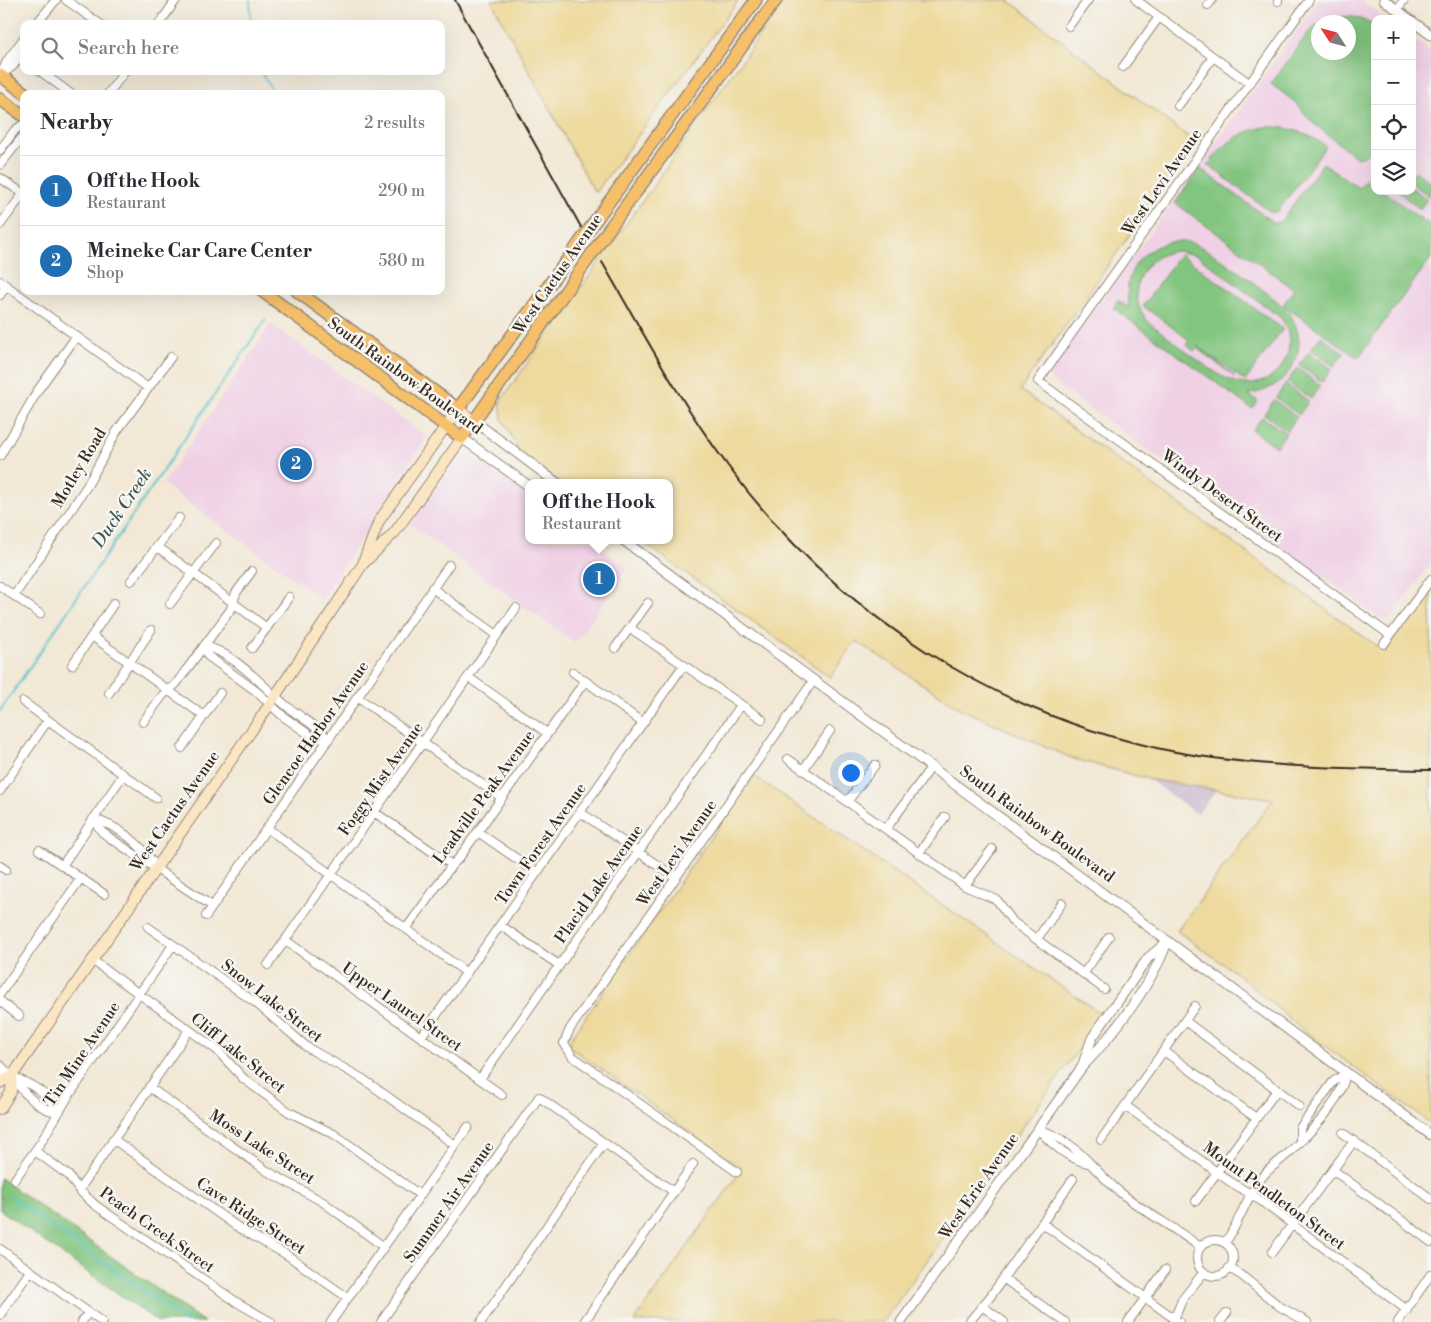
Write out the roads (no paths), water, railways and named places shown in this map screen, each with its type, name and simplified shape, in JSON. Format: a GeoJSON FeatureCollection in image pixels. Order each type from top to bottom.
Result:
{"type":"FeatureCollection","features":[{"type":"Feature","properties":{"kind":"main road","name":"West Cactus Avenue"},"geometry":{"type":"LineString","coordinates":[[363,564],[379,521],[458,409],[756,0]]}},
{"type":"Feature","properties":{"kind":"main road","name":"West Cactus Avenue"},"geometry":{"type":"LineString","coordinates":[[0,1083],[12,1076],[272,700],[363,564],[395,532],[577,275],[776,0]]}},
{"type":"Feature","properties":{"kind":"main road"},"geometry":{"type":"LineString","coordinates":[[0,76],[20,90]]}},
{"type":"Feature","properties":{"kind":"main road"},"geometry":{"type":"LineString","coordinates":[[0,99],[20,113]]}},
{"type":"Feature","properties":{"kind":"main road","name":"South Rainbow Boulevard"},"geometry":{"type":"LineString","coordinates":[[267,295],[462,438]]}},
{"type":"Feature","properties":{"kind":"main road","name":"South Rainbow Boulevard"},"geometry":{"type":"LineString","coordinates":[[302,295],[474,421]]}},
{"type":"Feature","properties":{"kind":"main road","name":"West Cactus Avenue"},"geometry":{"type":"LineString","coordinates":[[0,1108],[11,1092],[12,1076]]}},
{"type":"Feature","properties":{"kind":"street"},"geometry":{"type":"LineString","coordinates":[[41,20],[56,0]]}},
{"type":"Feature","properties":{"kind":"street"},"geometry":{"type":"LineString","coordinates":[[66,0],[94,20]]}},
{"type":"Feature","properties":{"kind":"street"},"geometry":{"type":"LineString","coordinates":[[162,20],[176,0]]}},
{"type":"Feature","properties":{"kind":"street"},"geometry":{"type":"LineString","coordinates":[[1069,26],[1088,0]]}},
{"type":"Feature","properties":{"kind":"street"},"geometry":{"type":"LineString","coordinates":[[1136,0],[1249,83]]}},
{"type":"Feature","properties":{"kind":"street","name":"West Levi Avenue"},"geometry":{"type":"LineString","coordinates":[[1038,380],[1309,0]]}},
{"type":"Feature","properties":{"kind":"street"},"geometry":{"type":"LineString","coordinates":[[1384,0],[1404,15]]}},
{"type":"Feature","properties":{"kind":"street"},"geometry":{"type":"LineString","coordinates":[[1397,10],[1404,0]]}},
{"type":"Feature","properties":{"kind":"street"},"geometry":{"type":"LineString","coordinates":[[1123,67],[1159,17]]}},
{"type":"Feature","properties":{"kind":"street"},"geometry":{"type":"LineString","coordinates":[[1416,24],[1431,35]]}},
{"type":"Feature","properties":{"kind":"street"},"geometry":{"type":"LineString","coordinates":[[0,76],[6,61],[20,43]]}},
{"type":"Feature","properties":{"kind":"street"},"geometry":{"type":"LineString","coordinates":[[0,76],[13,66],[20,56]]}},
{"type":"Feature","properties":{"kind":"street"},"geometry":{"type":"LineString","coordinates":[[1178,106],[1213,57]]}},
{"type":"Feature","properties":{"kind":"street"},"geometry":{"type":"LineString","coordinates":[[46,75],[66,90]]}},
{"type":"Feature","properties":{"kind":"street"},"geometry":{"type":"LineString","coordinates":[[111,90],[121,75]]}},
{"type":"Feature","properties":{"kind":"street"},"geometry":{"type":"LineString","coordinates":[[0,150],[15,130],[20,127]]}},
{"type":"Feature","properties":{"kind":"street"},"geometry":{"type":"LineString","coordinates":[[0,165],[20,140]]}},
{"type":"Feature","properties":{"kind":"street"},"geometry":{"type":"LineString","coordinates":[[0,178],[20,192]]}},
{"type":"Feature","properties":{"kind":"street"},"geometry":{"type":"LineString","coordinates":[[0,226],[20,198]]}},
{"type":"Feature","properties":{"kind":"street"},"geometry":{"type":"LineString","coordinates":[[0,295],[3,283],[148,388]]}},
{"type":"Feature","properties":{"kind":"street"},"geometry":{"type":"LineString","coordinates":[[0,456],[38,390],[76,337]]}},
{"type":"Feature","properties":{"kind":"street","name":"Motley Road"},"geometry":{"type":"LineString","coordinates":[[14,596],[87,486],[106,448],[171,357]]}},
{"type":"Feature","properties":{"kind":"street","name":"Windy Desert Street"},"geometry":{"type":"LineString","coordinates":[[1038,380],[1390,634]]}},
{"type":"Feature","properties":{"kind":"street","name":"South Rainbow Boulevard"},"geometry":{"type":"LineString","coordinates":[[474,421],[552,479]]}},
{"type":"Feature","properties":{"kind":"street","name":"South Rainbow Boulevard"},"geometry":{"type":"LineString","coordinates":[[462,438],[525,483]]}},
{"type":"Feature","properties":{"kind":"street"},"geometry":{"type":"LineString","coordinates":[[131,581],[179,518]]}},
{"type":"Feature","properties":{"kind":"street"},"geometry":{"type":"LineString","coordinates":[[170,604],[216,543]]}},
{"type":"Feature","properties":{"kind":"street","name":"South Rainbow Boulevard"},"geometry":{"type":"LineString","coordinates":[[628,544],[1431,1135]]}},
{"type":"Feature","properties":{"kind":"street"},"geometry":{"type":"LineString","coordinates":[[158,546],[267,628]]}},
{"type":"Feature","properties":{"kind":"street","name":"Glencoe Harbor Avenue"},"geometry":{"type":"LineString","coordinates":[[206,916],[449,565]]}},
{"type":"Feature","properties":{"kind":"street"},"geometry":{"type":"LineString","coordinates":[[143,722],[176,684],[204,646],[233,602],[236,593],[252,571]]}},
{"type":"Feature","properties":{"kind":"street"},"geometry":{"type":"LineString","coordinates":[[1384,644],[1431,579]]}},
{"type":"Feature","properties":{"kind":"street"},"geometry":{"type":"LineString","coordinates":[[0,586],[40,614]]}},
{"type":"Feature","properties":{"kind":"street"},"geometry":{"type":"LineString","coordinates":[[432,588],[497,635]]}},
{"type":"Feature","properties":{"kind":"street"},"geometry":{"type":"LineString","coordinates":[[252,648],[288,597]]}},
{"type":"Feature","properties":{"kind":"street"},"geometry":{"type":"LineString","coordinates":[[72,665],[114,603]]}},
{"type":"Feature","properties":{"kind":"street"},"geometry":{"type":"LineString","coordinates":[[615,648],[648,603]]}},
{"type":"Feature","properties":{"kind":"street","name":"Foggy Mist Avenue"},"geometry":{"type":"LineString","coordinates":[[268,965],[516,608]]}},
{"type":"Feature","properties":{"kind":"street"},"geometry":{"type":"LineString","coordinates":[[630,628],[762,720]]}},
{"type":"Feature","properties":{"kind":"street"},"geometry":{"type":"LineString","coordinates":[[109,693],[151,630]]}},
{"type":"Feature","properties":{"kind":"street"},"geometry":{"type":"LineString","coordinates":[[92,636],[204,716]]}},
{"type":"Feature","properties":{"kind":"street"},"geometry":{"type":"LineString","coordinates":[[204,646],[214,648],[230,659],[272,700],[320,730],[328,739]]}},
{"type":"Feature","properties":{"kind":"street","name":"Town Forest Avenue"},"geometry":{"type":"LineString","coordinates":[[421,1037],[683,666]]}},
{"type":"Feature","properties":{"kind":"street"},"geometry":{"type":"LineString","coordinates":[[573,672],[643,723]]}},
{"type":"Feature","properties":{"kind":"street"},"geometry":{"type":"LineString","coordinates":[[468,678],[547,733]]}},
{"type":"Feature","properties":{"kind":"street","name":"West Levi Avenue"},"geometry":{"type":"LineString","coordinates":[[737,1172],[572,1056],[564,1043],[570,1029],[814,680]]}},
{"type":"Feature","properties":{"kind":"street","name":"Leadville Peak Avenue"},"geometry":{"type":"LineString","coordinates":[[406,928],[478,832],[585,681]]}},
{"type":"Feature","properties":{"kind":"street"},"geometry":{"type":"LineString","coordinates":[[182,748],[220,693]]}},
{"type":"Feature","properties":{"kind":"street"},"geometry":{"type":"LineString","coordinates":[[357,697],[502,798]]}},
{"type":"Feature","properties":{"kind":"street"},"geometry":{"type":"LineString","coordinates":[[23,702],[156,798]]}},
{"type":"Feature","properties":{"kind":"street","name":"Placid Lake Avenue"},"geometry":{"type":"LineString","coordinates":[[480,1079],[741,705]]}},
{"type":"Feature","properties":{"kind":"street"},"geometry":{"type":"LineString","coordinates":[[0,791],[48,720]]}},
{"type":"Feature","properties":{"kind":"street"},"geometry":{"type":"LineString","coordinates":[[803,770],[830,730]]}},
{"type":"Feature","properties":{"kind":"street"},"geometry":{"type":"LineString","coordinates":[[788,759],[965,886],[997,900],[1013,922],[1104,988]]}},
{"type":"Feature","properties":{"kind":"street"},"geometry":{"type":"LineString","coordinates":[[847,802],[876,765]]}},
{"type":"Feature","properties":{"kind":"street"},"geometry":{"type":"LineString","coordinates":[[886,830],[932,766]]}},
{"type":"Feature","properties":{"kind":"street"},"geometry":{"type":"LineString","coordinates":[[62,866],[123,774]]}},
{"type":"Feature","properties":{"kind":"street"},"geometry":{"type":"LineString","coordinates":[[374,812],[452,865]]}},
{"type":"Feature","properties":{"kind":"street"},"geometry":{"type":"LineString","coordinates":[[580,812],[676,878]]}},
{"type":"Feature","properties":{"kind":"street"},"geometry":{"type":"LineString","coordinates":[[919,853],[945,817]]}},
{"type":"Feature","properties":{"kind":"street"},"geometry":{"type":"LineString","coordinates":[[93,820],[109,824],[144,849],[156,867],[212,906]]}},
{"type":"Feature","properties":{"kind":"street"},"geometry":{"type":"LineString","coordinates":[[267,828],[467,972]]}},
{"type":"Feature","properties":{"kind":"street"},"geometry":{"type":"LineString","coordinates":[[478,832],[537,873]]}},
{"type":"Feature","properties":{"kind":"street"},"geometry":{"type":"LineString","coordinates":[[965,886],[992,849]]}},
{"type":"Feature","properties":{"kind":"street"},"geometry":{"type":"LineString","coordinates":[[40,850],[104,894]]}},
{"type":"Feature","properties":{"kind":"street"},"geometry":{"type":"LineString","coordinates":[[0,994],[80,878]]}},
{"type":"Feature","properties":{"kind":"street"},"geometry":{"type":"LineString","coordinates":[[1038,940],[1062,902]]}},
{"type":"Feature","properties":{"kind":"street"},"geometry":{"type":"LineString","coordinates":[[500,925],[559,965]]}},
{"type":"Feature","properties":{"kind":"street","name":"Snow Lake Street"},"geometry":{"type":"LineString","coordinates":[[148,927],[261,1007],[308,1048],[363,1079],[455,1145]]}},
{"type":"Feature","properties":{"kind":"street"},"geometry":{"type":"LineString","coordinates":[[1084,973],[1109,937]]}},
{"type":"Feature","properties":{"kind":"street","name":"Upper Laurel Street"},"geometry":{"type":"LineString","coordinates":[[285,940],[502,1095]]}},
{"type":"Feature","properties":{"kind":"street","name":"West Erie Avenue"},"geometry":{"type":"LineString","coordinates":[[1082,1067],[1092,1038],[1148,958],[1167,942]]}},
{"type":"Feature","properties":{"kind":"street","name":"West Erie Avenue"},"geometry":{"type":"LineString","coordinates":[[901,1322],[1082,1067],[1101,1048],[1159,965],[1167,942]]}},
{"type":"Feature","properties":{"kind":"street","name":"Tin Mine Avenue"},"geometry":{"type":"LineString","coordinates":[[15,1179],[173,945]]}},
{"type":"Feature","properties":{"kind":"street","name":"Cliff Lake Street"},"geometry":{"type":"LineString","coordinates":[[92,960],[133,987],[139,994],[217,1050],[244,1079],[266,1096],[289,1112],[334,1134],[420,1195]]}},
{"type":"Feature","properties":{"kind":"street"},"geometry":{"type":"LineString","coordinates":[[0,1001],[19,1016]]}},
{"type":"Feature","properties":{"kind":"street"},"geometry":{"type":"LineString","coordinates":[[1102,1140],[1195,1006]]}},
{"type":"Feature","properties":{"kind":"street"},"geometry":{"type":"LineString","coordinates":[[1185,1021],[1299,1106]]}},
{"type":"Feature","properties":{"kind":"street"},"geometry":{"type":"LineString","coordinates":[[79,1190],[189,1030]]}},
{"type":"Feature","properties":{"kind":"street"},"geometry":{"type":"LineString","coordinates":[[1164,1051],[1256,1118]]}},
{"type":"Feature","properties":{"kind":"street"},"geometry":{"type":"LineString","coordinates":[[0,1065],[12,1076],[26,1094],[50,1111],[59,1112]]}},
{"type":"Feature","properties":{"kind":"street"},"geometry":{"type":"LineString","coordinates":[[0,1072],[12,1076]]}},
{"type":"Feature","properties":{"kind":"street"},"geometry":{"type":"LineString","coordinates":[[1300,1140],[1300,1128],[1333,1082],[1346,1073]]}},
{"type":"Feature","properties":{"kind":"street"},"geometry":{"type":"LineString","coordinates":[[1225,1243],[1233,1232],[1250,1194],[1263,1176],[1300,1140],[1311,1133],[1343,1089],[1346,1073]]}},
{"type":"Feature","properties":{"kind":"street","name":"Moss Lake Street"},"geometry":{"type":"LineString","coordinates":[[149,1087],[267,1171],[323,1202],[384,1247]]}},
{"type":"Feature","properties":{"kind":"street"},"geometry":{"type":"LineString","coordinates":[[1196,1201],[1277,1090]]}},
{"type":"Feature","properties":{"kind":"street","name":"Summer Air Avenue"},"geometry":{"type":"LineString","coordinates":[[381,1322],[539,1097],[604,1143]]}},
{"type":"Feature","properties":{"kind":"street","name":"Mount Pendleton Street"},"geometry":{"type":"LineString","coordinates":[[1126,1106],[1250,1194],[1407,1310]]}},
{"type":"Feature","properties":{"kind":"street"},"geometry":{"type":"LineString","coordinates":[[331,1322],[468,1127]]}},
{"type":"Feature","properties":{"kind":"street"},"geometry":{"type":"LineString","coordinates":[[1038,1129],[1051,1142],[1077,1160],[1088,1163],[1123,1194],[1200,1247]]}},
{"type":"Feature","properties":{"kind":"street"},"geometry":{"type":"LineString","coordinates":[[1343,1134],[1431,1199]]}},
{"type":"Feature","properties":{"kind":"street","name":"Cave Ridge Street"},"geometry":{"type":"LineString","coordinates":[[113,1139],[239,1228],[288,1255],[348,1298]]}},
{"type":"Feature","properties":{"kind":"street"},"geometry":{"type":"LineString","coordinates":[[1272,1252],[1354,1141]]}},
{"type":"Feature","properties":{"kind":"street"},"geometry":{"type":"LineString","coordinates":[[481,1322],[604,1143],[674,1192]]}},
{"type":"Feature","properties":{"kind":"street","name":"Peach Creek Street"},"geometry":{"type":"LineString","coordinates":[[35,1151],[68,1175],[79,1190],[95,1205],[211,1285],[271,1322]]}},
{"type":"Feature","properties":{"kind":"street"},"geometry":{"type":"LineString","coordinates":[[584,1322],[693,1164]]}},
{"type":"Feature","properties":{"kind":"street"},"geometry":{"type":"LineString","coordinates":[[1332,1170],[1431,1242]]}},
{"type":"Feature","properties":{"kind":"street"},"geometry":{"type":"LineString","coordinates":[[969,1322],[1003,1278],[1073,1179]]}},
{"type":"Feature","properties":{"kind":"street"},"geometry":{"type":"LineString","coordinates":[[1042,1223],[1176,1321],[1182,1300],[1204,1272]]}},
{"type":"Feature","properties":{"kind":"street"},"geometry":{"type":"LineString","coordinates":[[1209,1241],[1225,1243],[1232,1252],[1229,1268],[1215,1275],[1204,1272],[1198,1263],[1200,1247],[1209,1241]]}},
{"type":"Feature","properties":{"kind":"street"},"geometry":{"type":"LineString","coordinates":[[0,1249],[102,1322]]}},
{"type":"Feature","properties":{"kind":"street"},"geometry":{"type":"LineString","coordinates":[[1229,1268],[1241,1274],[1279,1306],[1307,1322]]}},
{"type":"Feature","properties":{"kind":"street"},"geometry":{"type":"LineString","coordinates":[[1128,1322],[1165,1270]]}},
{"type":"Feature","properties":{"kind":"street"},"geometry":{"type":"LineString","coordinates":[[0,1315],[30,1271]]}},
{"type":"Feature","properties":{"kind":"street"},"geometry":{"type":"LineString","coordinates":[[1398,1322],[1431,1274]]}},
{"type":"Feature","properties":{"kind":"street"},"geometry":{"type":"LineString","coordinates":[[1003,1278],[1065,1322]]}},
{"type":"Feature","properties":{"kind":"street"},"geometry":{"type":"LineString","coordinates":[[982,1306],[1004,1322]]}},
{"type":"Feature","properties":{"kind":"street"},"geometry":{"type":"LineString","coordinates":[[82,1322],[88,1312]]}},
{"type":"Feature","properties":{"kind":"street"},"geometry":{"type":"LineString","coordinates":[[1220,1322],[1227,1314]]}},
{"type":"Feature","properties":{"kind":"waterway","name":"Duck Creek"},"geometry":{"type":"LineString","coordinates":[[250,0],[251,20]]}},
{"type":"Feature","properties":{"kind":"waterway","name":"Duck Creek"},"geometry":{"type":"LineString","coordinates":[[263,75],[272,90]]}},
{"type":"Feature","properties":{"kind":"waterway","name":"Duck Creek"},"geometry":{"type":"LineString","coordinates":[[0,711],[266,319]]}},
{"type":"Feature","properties":{"kind":"waterway"},"geometry":{"type":"LineString","coordinates":[[11,1197],[188,1322]]}},
{"type":"Feature","properties":{"kind":"railway"},"geometry":{"type":"LineString","coordinates":[[455,0],[581,227]]}},
{"type":"Feature","properties":{"kind":"railway"},"geometry":{"type":"LineString","coordinates":[[602,262],[662,366],[710,442],[771,519],[818,568],[870,612],[925,651],[984,685],[1046,714],[1110,736],[1176,752],[1271,764],[1335,768],[1431,770]]}},
{"type":"Feature","properties":{"kind":"place","name":"Meineke Car Care Center"},"geometry":{"type":"Point","coordinates":[296,464]}},
{"type":"Feature","properties":{"kind":"place","name":"Off the Hook"},"geometry":{"type":"Point","coordinates":[599,579]}}]}
